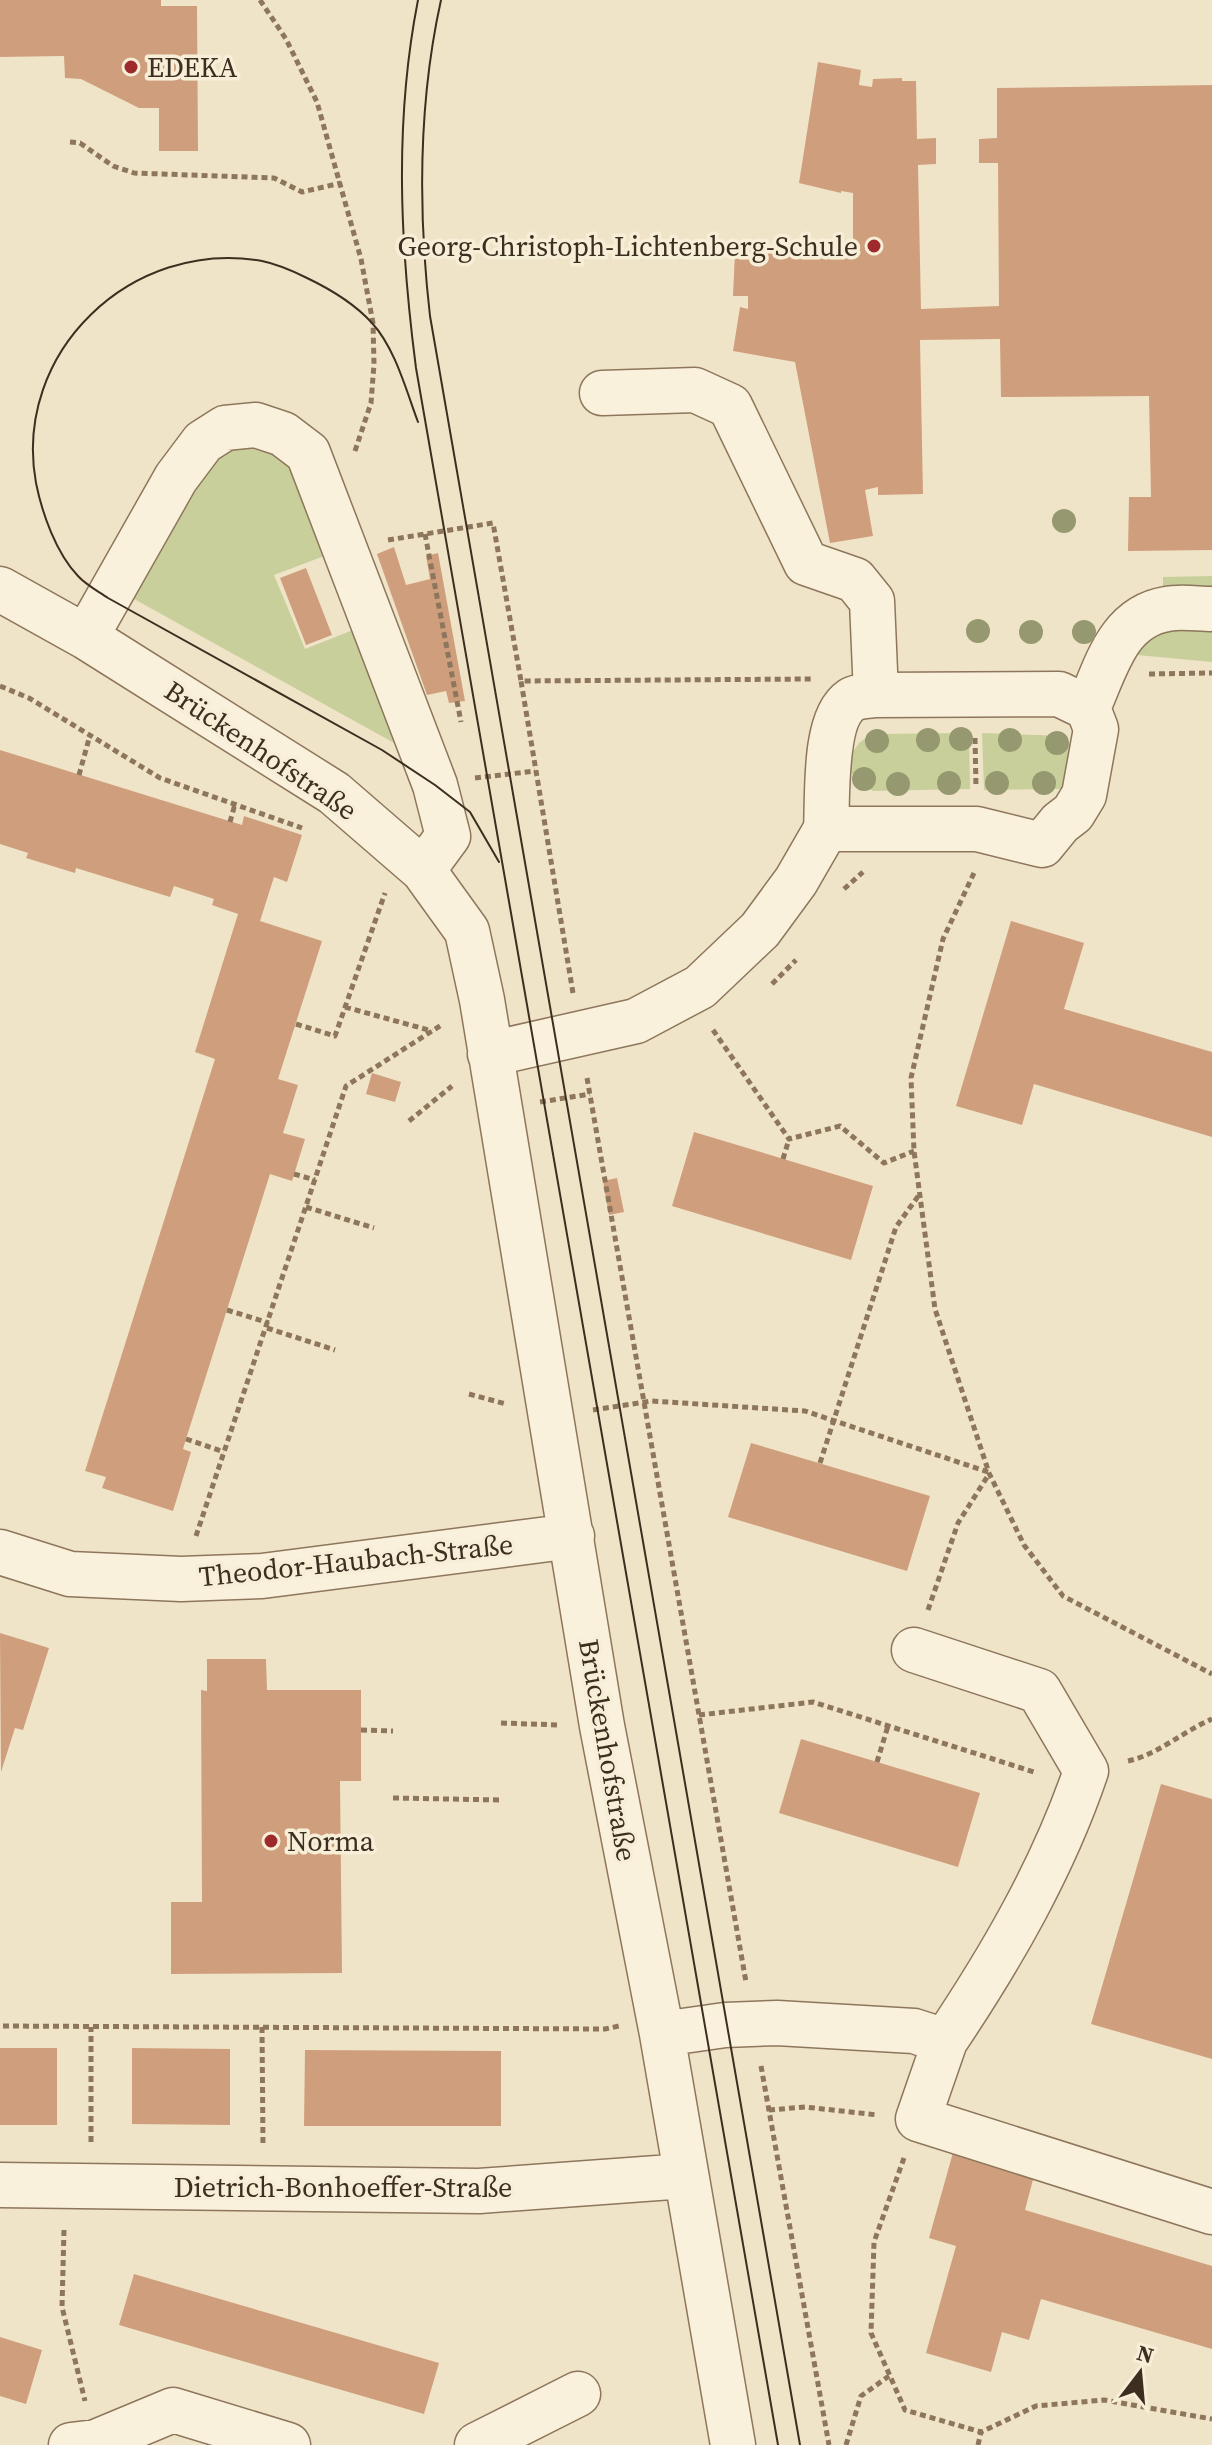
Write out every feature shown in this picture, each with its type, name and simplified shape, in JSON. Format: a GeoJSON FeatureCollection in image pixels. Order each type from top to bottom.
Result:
{"type":"FeatureCollection","features":[{"type":"Feature","properties":{"kind":"street"},"geometry":{"type":"LineString","coordinates":[[602,393],[695,390],[730,406],[806,563],[855,580],[872,601],[876,686]]}},
{"type":"Feature","properties":{"kind":"street"},"geometry":{"type":"LineString","coordinates":[[86,637],[176,478],[203,442],[225,428],[256,425],[283,434],[308,453],[435,785],[448,836],[423,870]]}},
{"type":"Feature","properties":{"kind":"street","name":"Brückenhofstraße"},"geometry":{"type":"LineString","coordinates":[[0,589],[86,637],[334,793],[423,870],[467,931],[482,1000],[602,1726],[661,2027],[733,2445]]}},
{"type":"Feature","properties":{"kind":"street"},"geometry":{"type":"LineString","coordinates":[[826,829],[977,829],[1042,845],[1073,813],[1084,795],[1096,729],[1095,691],[1119,638],[1139,619],[1167,609],[1212,609]]}},
{"type":"Feature","properties":{"kind":"street"},"geometry":{"type":"LineString","coordinates":[[490,1054],[636,1021],[700,987],[760,930],[796,881],[826,829],[832,735],[839,714],[852,699],[876,686],[973,694],[1095,691]]}},
{"type":"Feature","properties":{"kind":"street","name":"Theodor-Haubach-Straße"},"geometry":{"type":"LineString","coordinates":[[0,1552],[70,1574],[181,1579],[262,1576],[572,1536]]}},
{"type":"Feature","properties":{"kind":"street"},"geometry":{"type":"LineString","coordinates":[[914,1650],[1039,1691],[1083,1779],[1039,1886],[982,1987],[945,2041],[918,2119],[1212,2212]]}},
{"type":"Feature","properties":{"kind":"street"},"geometry":{"type":"LineString","coordinates":[[661,2027],[754,2024],[914,2031],[945,2041]]}},
{"type":"Feature","properties":{"kind":"street","name":"Dietrich-Bonhoeffer-Straße"},"geometry":{"type":"LineString","coordinates":[[0,2185],[479,2191],[685,2176]]}},
{"type":"Feature","properties":{"kind":"street"},"geometry":{"type":"LineString","coordinates":[[477,2445],[578,2394]]}},
{"type":"Feature","properties":{"kind":"street"},"geometry":{"type":"LineString","coordinates":[[83,2444],[173,2410],[288,2445]]}},
{"type":"Feature","properties":{"kind":"path"},"geometry":{"type":"LineString","coordinates":[[260,0],[286,39],[317,102],[361,259],[373,323],[374,364],[371,403],[353,456]]}},
{"type":"Feature","properties":{"kind":"path"},"geometry":{"type":"LineString","coordinates":[[70,142],[80,143],[113,166],[134,173],[274,178],[302,192],[341,183]]}},
{"type":"Feature","properties":{"kind":"path"},"geometry":{"type":"LineString","coordinates":[[379,542],[493,523],[643,1402],[829,2445]]}},
{"type":"Feature","properties":{"kind":"path"},"geometry":{"type":"LineString","coordinates":[[425,534],[463,733]]}},
{"type":"Feature","properties":{"kind":"path"},"geometry":{"type":"LineString","coordinates":[[1095,691],[1212,673]]}},
{"type":"Feature","properties":{"kind":"path"},"geometry":{"type":"LineString","coordinates":[[521,681],[876,686]]}},
{"type":"Feature","properties":{"kind":"path"},"geometry":{"type":"LineString","coordinates":[[0,686],[29,698],[160,778],[309,830]]}},
{"type":"Feature","properties":{"kind":"path"},"geometry":{"type":"LineString","coordinates":[[973,694],[979,862],[943,939],[911,1078],[914,1151],[935,1309],[989,1473],[1024,1545],[1063,1596],[1212,1674]]}},
{"type":"Feature","properties":{"kind":"path"},"geometry":{"type":"LineString","coordinates":[[79,775],[90,735]]}},
{"type":"Feature","properties":{"kind":"path"},"geometry":{"type":"LineString","coordinates":[[471,779],[535,771]]}},
{"type":"Feature","properties":{"kind":"path"},"geometry":{"type":"LineString","coordinates":[[230,822],[235,804]]}},
{"type":"Feature","properties":{"kind":"path"},"geometry":{"type":"LineString","coordinates":[[838,894],[865,871]]}},
{"type":"Feature","properties":{"kind":"path"},"geometry":{"type":"LineString","coordinates":[[296,1024],[335,1036],[386,892],[378,880]]}},
{"type":"Feature","properties":{"kind":"path"},"geometry":{"type":"LineString","coordinates":[[770,986],[792,967],[799,955]]}},
{"type":"Feature","properties":{"kind":"path"},"geometry":{"type":"LineString","coordinates":[[700,987],[715,1034],[789,1139]]}},
{"type":"Feature","properties":{"kind":"path"},"geometry":{"type":"LineString","coordinates":[[181,1579],[346,1086],[482,1000]]}},
{"type":"Feature","properties":{"kind":"path"},"geometry":{"type":"LineString","coordinates":[[345,1007],[432,1031]]}},
{"type":"Feature","properties":{"kind":"path"},"geometry":{"type":"LineString","coordinates":[[700,1037],[715,1034],[726,1025]]}},
{"type":"Feature","properties":{"kind":"path"},"geometry":{"type":"LineString","coordinates":[[789,1139],[840,1126],[884,1163],[914,1151]]}},
{"type":"Feature","properties":{"kind":"path"},"geometry":{"type":"LineString","coordinates":[[783,1159],[789,1139]]}},
{"type":"Feature","properties":{"kind":"path"},"geometry":{"type":"LineString","coordinates":[[294,1174],[315,1180]]}},
{"type":"Feature","properties":{"kind":"path"},"geometry":{"type":"LineString","coordinates":[[820,1463],[896,1227],[919,1194]]}},
{"type":"Feature","properties":{"kind":"path"},"geometry":{"type":"LineString","coordinates":[[306,1207],[374,1228]]}},
{"type":"Feature","properties":{"kind":"path"},"geometry":{"type":"LineString","coordinates":[[227,1310],[335,1350]]}},
{"type":"Feature","properties":{"kind":"path"},"geometry":{"type":"LineString","coordinates":[[643,1402],[805,1411],[989,1473]]}},
{"type":"Feature","properties":{"kind":"path"},"geometry":{"type":"LineString","coordinates":[[186,1439],[224,1452]]}},
{"type":"Feature","properties":{"kind":"path"},"geometry":{"type":"LineString","coordinates":[[914,1650],[958,1523],[989,1473]]}},
{"type":"Feature","properties":{"kind":"path"},"geometry":{"type":"LineString","coordinates":[[699,1715],[813,1702],[888,1726],[1083,1779],[1149,1756],[1184,1731],[1212,1719]]}},
{"type":"Feature","properties":{"kind":"path"},"geometry":{"type":"LineString","coordinates":[[501,1723],[602,1726]]}},
{"type":"Feature","properties":{"kind":"path"},"geometry":{"type":"LineString","coordinates":[[877,1762],[888,1726]]}},
{"type":"Feature","properties":{"kind":"path"},"geometry":{"type":"LineString","coordinates":[[361,1730],[393,1731]]}},
{"type":"Feature","properties":{"kind":"path"},"geometry":{"type":"LineString","coordinates":[[393,1798],[501,1800]]}},
{"type":"Feature","properties":{"kind":"path"},"geometry":{"type":"LineString","coordinates":[[3,2026],[661,2027]]}},
{"type":"Feature","properties":{"kind":"path"},"geometry":{"type":"LineString","coordinates":[[83,2444],[62,2307],[78,2185],[91,2027]]}},
{"type":"Feature","properties":{"kind":"path"},"geometry":{"type":"LineString","coordinates":[[262,2027],[264,2187]]}},
{"type":"Feature","properties":{"kind":"path"},"geometry":{"type":"LineString","coordinates":[[769,2110],[805,2107],[918,2119],[874,2242],[871,2333],[905,2410],[981,2432],[1036,2406],[1104,2400],[1212,2419]]}},
{"type":"Feature","properties":{"kind":"path"},"geometry":{"type":"LineString","coordinates":[[846,2445],[861,2396],[889,2376]]}},
{"type":"Feature","properties":{"kind":"path"},"geometry":{"type":"LineString","coordinates":[[978,2445],[981,2432]]}},
{"type":"Feature","properties":{"kind":"green space"},"geometry":{"type":"Polygon","coordinates":[[[240,442],[272,447],[300,475],[327,555],[274,575],[305,649],[358,628],[405,749],[134,599],[212,462],[240,442]]]}},
{"type":"Feature","properties":{"kind":"green space"},"geometry":{"type":"Polygon","coordinates":[[[1212,576],[1212,596],[1163,596],[1163,577],[1212,576]]]}},
{"type":"Feature","properties":{"kind":"green space"},"geometry":{"type":"Polygon","coordinates":[[[1212,625],[1212,662],[1137,655],[1148,639],[1159,631],[1212,625]]]}},
{"type":"Feature","properties":{"kind":"green space"},"geometry":{"type":"Polygon","coordinates":[[[969,733],[970,789],[873,791],[859,783],[850,771],[850,756],[859,743],[871,734],[969,733]]]}},
{"type":"Feature","properties":{"kind":"green space"},"geometry":{"type":"Polygon","coordinates":[[[982,733],[1064,736],[1073,757],[1071,775],[1062,789],[984,790],[982,733]]]}},
{"type":"Feature","properties":{"kind":"building","name":"EDEKA"},"geometry":{"type":"Polygon","coordinates":[[[0,0],[161,0],[161,6],[197,6],[198,151],[159,151],[159,108],[139,108],[81,79],[65,78],[64,56],[0,57],[0,0]]]}},
{"type":"Feature","properties":{"kind":"building"},"geometry":{"type":"Polygon","coordinates":[[[818,62],[861,70],[859,85],[872,87],[873,79],[916,81],[917,139],[936,138],[936,164],[918,165],[921,309],[999,306],[998,163],[979,163],[979,139],[997,138],[997,88],[1212,85],[1212,550],[1128,551],[1129,497],[1151,497],[1149,396],[1001,397],[1000,339],[920,340],[923,494],[878,495],[878,487],[865,490],[873,536],[830,543],[795,362],[733,351],[740,307],[748,309],[748,296],[733,296],[735,252],[853,251],[853,193],[799,183],[818,62]]]}},
{"type":"Feature","properties":{"kind":"building"},"geometry":{"type":"Polygon","coordinates":[[[394,547],[406,585],[430,579],[426,556],[438,553],[465,701],[449,703],[446,691],[427,695],[377,554],[394,547]]]}},
{"type":"Feature","properties":{"kind":"building"},"geometry":{"type":"Polygon","coordinates":[[[306,568],[332,635],[306,645],[280,578],[306,568]]]}},
{"type":"Feature","properties":{"kind":"building"},"geometry":{"type":"Polygon","coordinates":[[[0,750],[242,825],[244,816],[302,835],[287,882],[274,877],[260,921],[322,941],[278,1079],[298,1085],[283,1133],[305,1139],[292,1181],[270,1174],[183,1449],[191,1452],[173,1511],[102,1488],[106,1477],[85,1471],[215,1059],[195,1052],[238,914],[212,905],[214,899],[174,886],[170,897],[76,868],[75,873],[26,858],[28,853],[0,844],[0,750]]]}},
{"type":"Feature","properties":{"kind":"building"},"geometry":{"type":"Polygon","coordinates":[[[1011,921],[1084,943],[1064,1009],[1212,1052],[1212,1137],[1034,1084],[1022,1125],[956,1106],[1011,921]]]}},
{"type":"Feature","properties":{"kind":"building"},"geometry":{"type":"Polygon","coordinates":[[[372,1073],[401,1082],[395,1102],[366,1094],[372,1073]]]}},
{"type":"Feature","properties":{"kind":"building"},"geometry":{"type":"Polygon","coordinates":[[[694,1132],[873,1186],[851,1260],[672,1206],[694,1132]]]}},
{"type":"Feature","properties":{"kind":"building"},"geometry":{"type":"Polygon","coordinates":[[[617,1178],[624,1212],[609,1215],[603,1181],[617,1178]]]}},
{"type":"Feature","properties":{"kind":"building"},"geometry":{"type":"Polygon","coordinates":[[[751,1443],[930,1496],[907,1571],[728,1517],[751,1443]]]}},
{"type":"Feature","properties":{"kind":"building"},"geometry":{"type":"Polygon","coordinates":[[[0,1633],[49,1648],[23,1730],[15,1728],[1,1772],[0,1633]]]}},
{"type":"Feature","properties":{"kind":"building","name":"Norma"},"geometry":{"type":"Polygon","coordinates":[[[207,1659],[266,1659],[267,1690],[361,1690],[361,1781],[340,1781],[342,1973],[171,1974],[171,1902],[202,1902],[201,1690],[207,1691],[207,1659]]]}},
{"type":"Feature","properties":{"kind":"building"},"geometry":{"type":"Polygon","coordinates":[[[801,1739],[980,1793],[958,1867],[779,1813],[801,1739]]]}},
{"type":"Feature","properties":{"kind":"building"},"geometry":{"type":"Polygon","coordinates":[[[1161,1784],[1212,1799],[1212,2059],[1091,2024],[1161,1784]]]}},
{"type":"Feature","properties":{"kind":"building"},"geometry":{"type":"Polygon","coordinates":[[[0,2048],[57,2048],[57,2125],[0,2125],[0,2048]]]}},
{"type":"Feature","properties":{"kind":"building"},"geometry":{"type":"Polygon","coordinates":[[[132,2048],[230,2049],[230,2125],[132,2124],[132,2048]]]}},
{"type":"Feature","properties":{"kind":"building"},"geometry":{"type":"Polygon","coordinates":[[[305,2050],[501,2051],[501,2126],[304,2126],[305,2050]]]}},
{"type":"Feature","properties":{"kind":"building"},"geometry":{"type":"Polygon","coordinates":[[[954,2149],[1035,2172],[1025,2210],[1212,2266],[1212,2349],[1041,2299],[1029,2340],[1002,2332],[991,2372],[926,2353],[956,2246],[929,2238],[954,2149]]]}},
{"type":"Feature","properties":{"kind":"building"},"geometry":{"type":"Polygon","coordinates":[[[134,2274],[439,2363],[424,2414],[119,2325],[134,2274]]]}},
{"type":"Feature","properties":{"kind":"building"},"geometry":{"type":"Polygon","coordinates":[[[0,2337],[42,2350],[26,2404],[0,2396],[0,2337]]]}},
{"type":"Feature","properties":{"kind":"tram line"},"geometry":{"type":"LineString","coordinates":[[418,0],[405,92],[402,184],[406,276],[416,368],[778,2445]]}},
{"type":"Feature","properties":{"kind":"tram line"},"geometry":{"type":"LineString","coordinates":[[441,0],[428,78],[422,158],[423,237],[430,316],[800,2445]]}},
{"type":"Feature","properties":{"kind":"tram line"},"geometry":{"type":"LineString","coordinates":[[418,422],[387,345],[372,323],[357,309],[324,287],[279,266],[262,261],[214,259],[168,268],[127,287],[91,314],[63,349],[43,390],[33,435],[36,483],[46,520],[57,544],[70,567],[85,582],[108,598],[382,750],[435,785],[470,812],[499,862]]}},
{"type":"Feature","properties":{"kind":"place","name":"EDEKA"},"geometry":{"type":"Point","coordinates":[131,67]}},
{"type":"Feature","properties":{"kind":"place","name":"Georg-Christoph-Lichtenberg-Schule"},"geometry":{"type":"Point","coordinates":[874,246]}},
{"type":"Feature","properties":{"kind":"place","name":"Norma"},"geometry":{"type":"Point","coordinates":[271,1841]}}]}
